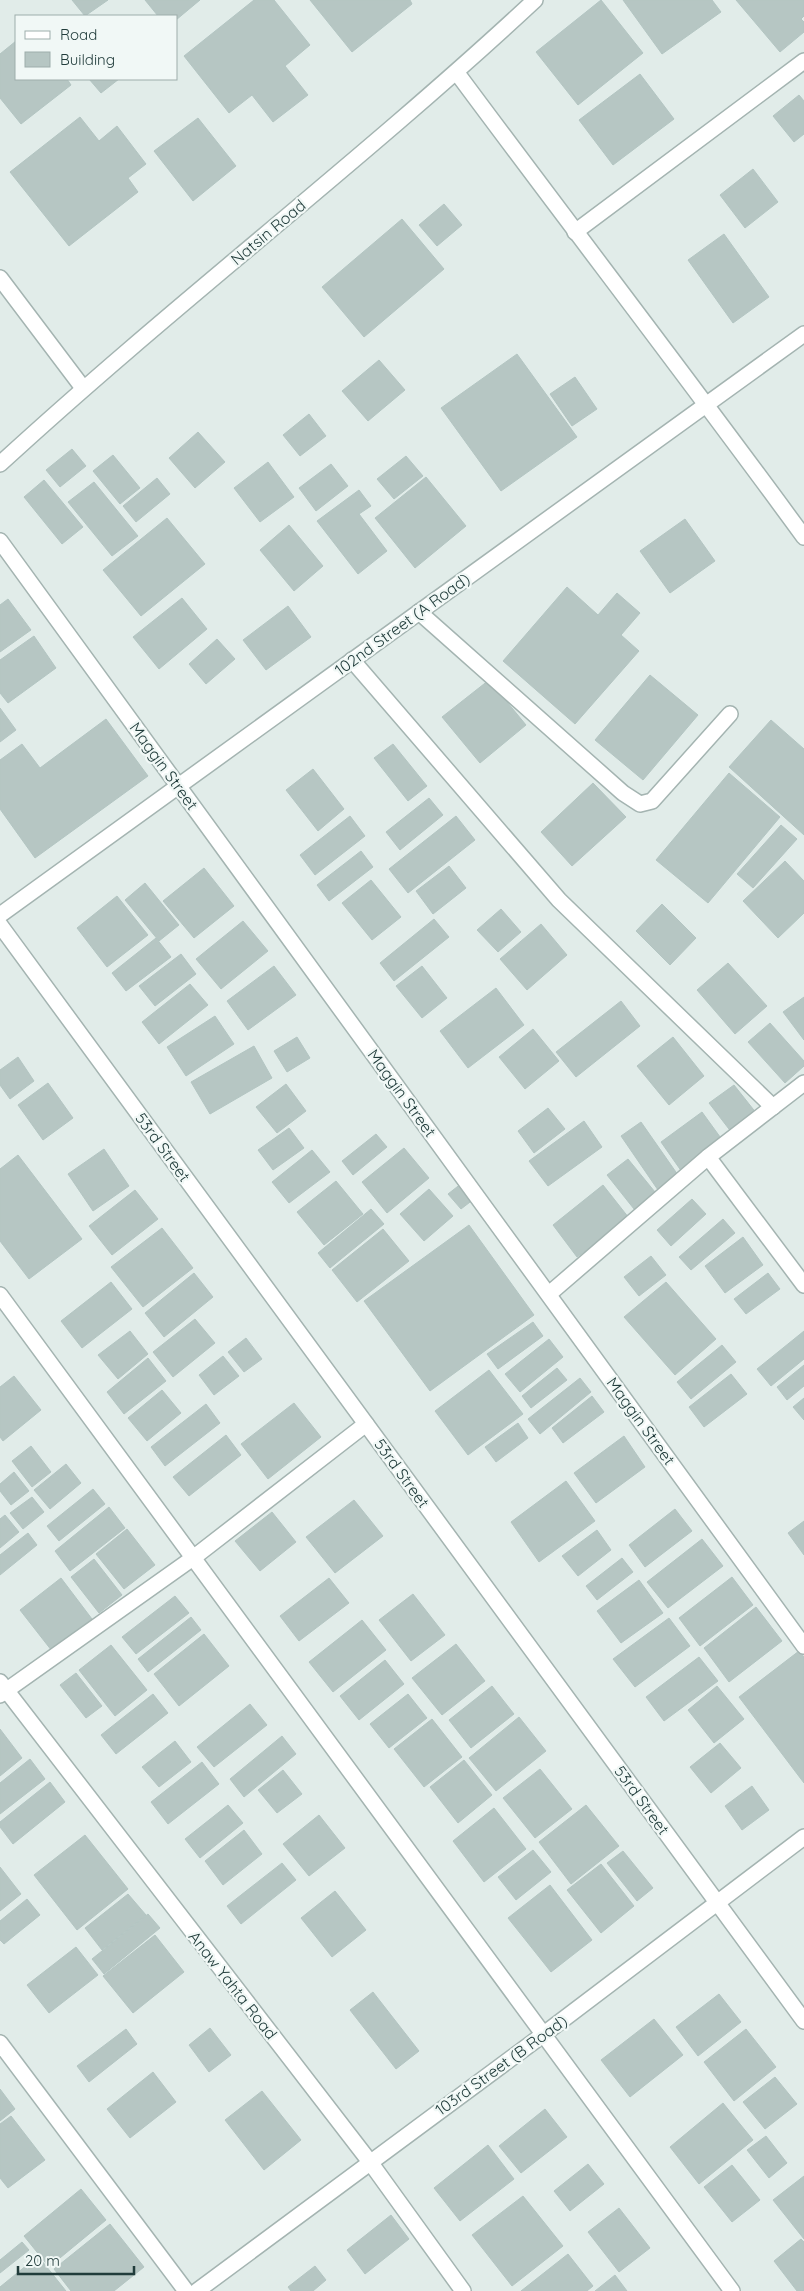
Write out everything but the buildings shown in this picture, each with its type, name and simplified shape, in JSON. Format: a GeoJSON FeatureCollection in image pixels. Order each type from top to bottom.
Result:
{"type":"FeatureCollection","features":[{"type":"Feature","properties":{"kind":"street","name":"Natsin Road"},"geometry":{"type":"LineString","coordinates":[[0,464],[82,388],[457,73],[535,0]]}},
{"type":"Feature","properties":{"kind":"street"},"geometry":{"type":"LineString","coordinates":[[575,232],[804,61]]}},
{"type":"Feature","properties":{"kind":"street"},"geometry":{"type":"LineString","coordinates":[[457,73],[575,232],[707,403],[804,537]]}},
{"type":"Feature","properties":{"kind":"street"},"geometry":{"type":"LineString","coordinates":[[0,278],[82,388]]}},
{"type":"Feature","properties":{"kind":"street","name":"102nd Street (A Road)"},"geometry":{"type":"LineString","coordinates":[[0,915],[804,334]]}},
{"type":"Feature","properties":{"kind":"street","name":"Maggin Street"},"geometry":{"type":"LineString","coordinates":[[0,541],[804,1646]]}},
{"type":"Feature","properties":{"kind":"street"},"geometry":{"type":"LineString","coordinates":[[419,612],[623,793],[640,804],[652,800],[730,714]]}},
{"type":"Feature","properties":{"kind":"street"},"geometry":{"type":"LineString","coordinates":[[352,660],[559,900],[773,1107]]}},
{"type":"Feature","properties":{"kind":"street","name":"53rd Street"},"geometry":{"type":"LineString","coordinates":[[0,926],[804,2021]]}},
{"type":"Feature","properties":{"kind":"street"},"geometry":{"type":"LineString","coordinates":[[549,1294],[708,1156],[804,1083]]}},
{"type":"Feature","properties":{"kind":"street"},"geometry":{"type":"LineString","coordinates":[[708,1156],[804,1284]]}},
{"type":"Feature","properties":{"kind":"street"},"geometry":{"type":"LineString","coordinates":[[0,1295],[732,2291]]}},
{"type":"Feature","properties":{"kind":"street"},"geometry":{"type":"LineString","coordinates":[[2,1689],[193,1558],[366,1424]]}},
{"type":"Feature","properties":{"kind":"street","name":"Anaw Yahta Road"},"geometry":{"type":"LineString","coordinates":[[2,1689],[370,2162],[462,2291]]}},
{"type":"Feature","properties":{"kind":"street","name":"103rd Street (B Road)"},"geometry":{"type":"LineString","coordinates":[[197,2291],[544,2034],[804,1837]]}},
{"type":"Feature","properties":{"kind":"street"},"geometry":{"type":"LineString","coordinates":[[0,2043],[186,2291]]}}]}
